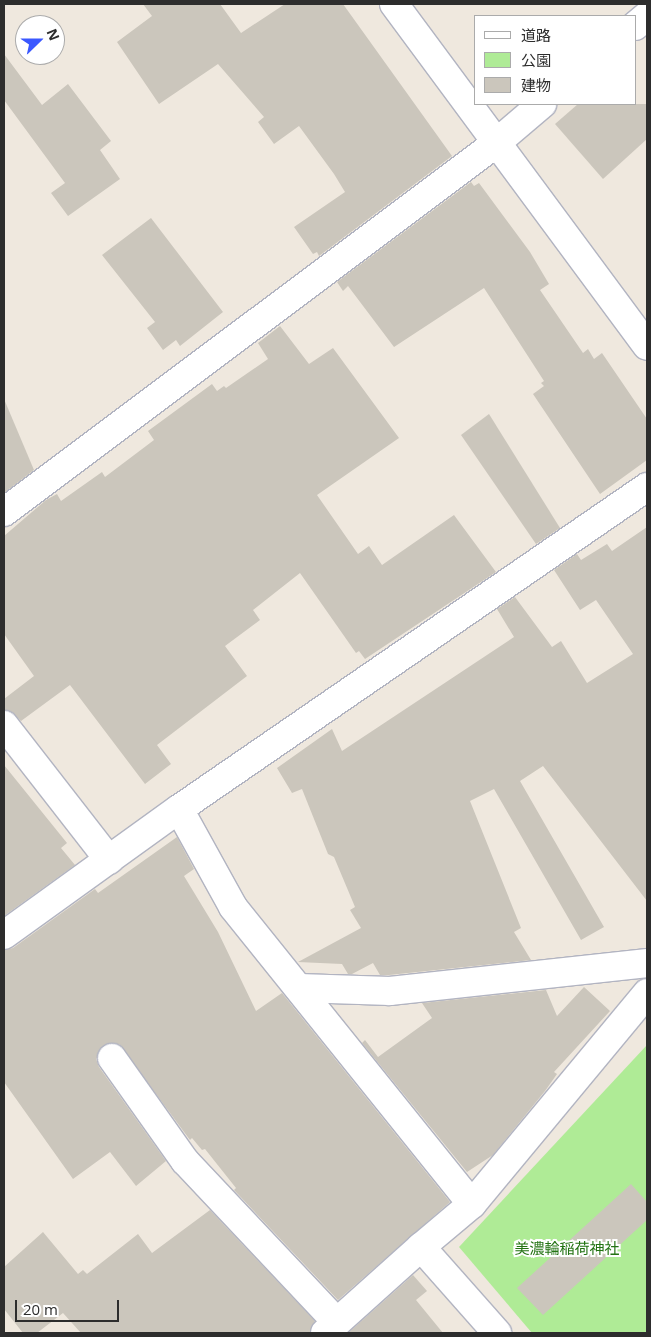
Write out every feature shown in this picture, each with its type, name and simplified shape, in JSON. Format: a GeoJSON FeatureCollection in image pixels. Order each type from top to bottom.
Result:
{"type":"FeatureCollection","features":[{"type":"Feature","properties":{"kind":"street"},"geometry":{"type":"LineString","coordinates":[[394,4],[495,144],[647,346]]}},
{"type":"Feature","properties":{"kind":"street"},"geometry":{"type":"LineString","coordinates":[[636,25],[647,16]]}},
{"type":"Feature","properties":{"kind":"street"},"geometry":{"type":"LineString","coordinates":[[4,512],[495,144],[541,105]]}},
{"type":"Feature","properties":{"kind":"street"},"geometry":{"type":"LineString","coordinates":[[4,935],[179,809],[647,487]]}},
{"type":"Feature","properties":{"kind":"street"},"geometry":{"type":"LineString","coordinates":[[4,725],[109,860]]}},
{"type":"Feature","properties":{"kind":"street"},"geometry":{"type":"LineString","coordinates":[[179,809],[233,907],[472,1204]]}},
{"type":"Feature","properties":{"kind":"street"},"geometry":{"type":"LineString","coordinates":[[299,988],[390,990],[647,963]]}},
{"type":"Feature","properties":{"kind":"street"},"geometry":{"type":"LineString","coordinates":[[112,1058],[185,1161],[330,1327],[472,1204],[647,993]]}},
{"type":"Feature","properties":{"kind":"street"},"geometry":{"type":"LineString","coordinates":[[421,1247],[497,1333]]}},
{"type":"Feature","properties":{"kind":"green space","name":"美濃輪稲荷神社"},"geometry":{"type":"Polygon","coordinates":[[[647,1045],[647,1333],[532,1333],[459,1247],[647,1045]]]}},
{"type":"Feature","properties":{"kind":"building"},"geometry":{"type":"Polygon","coordinates":[[[143,4],[220,4],[241,33],[285,4],[343,4],[452,156],[319,256],[317,252],[313,254],[294,227],[345,192],[334,174],[299,126],[274,144],[258,122],[264,117],[218,64],[159,104],[117,42],[152,16],[143,4]]]}},
{"type":"Feature","properties":{"kind":"building"},"geometry":{"type":"Polygon","coordinates":[[[4,54],[42,105],[68,84],[111,141],[100,150],[120,179],[68,216],[51,193],[65,183],[4,100],[4,54]]]}},
{"type":"Feature","properties":{"kind":"building"},"geometry":{"type":"Polygon","coordinates":[[[647,104],[647,139],[603,179],[555,124],[577,105],[647,104]]]}},
{"type":"Feature","properties":{"kind":"building"},"geometry":{"type":"Polygon","coordinates":[[[471,182],[474,186],[479,183],[530,252],[549,284],[540,290],[583,353],[588,349],[594,359],[602,353],[647,419],[647,460],[600,494],[533,394],[544,386],[541,383],[544,381],[484,288],[394,347],[348,286],[343,291],[337,282],[471,182]]]}},
{"type":"Feature","properties":{"kind":"building"},"geometry":{"type":"Polygon","coordinates":[[[151,218],[223,312],[180,346],[176,340],[163,350],[147,328],[155,322],[102,255],[151,218]]]}},
{"type":"Feature","properties":{"kind":"building"},"geometry":{"type":"Polygon","coordinates":[[[280,326],[309,364],[333,348],[399,438],[317,495],[358,554],[369,546],[382,565],[454,515],[496,572],[365,659],[359,651],[356,653],[300,573],[253,610],[260,620],[225,646],[247,676],[157,745],[171,764],[145,784],[70,685],[21,721],[10,711],[4,710],[4,699],[34,676],[4,634],[4,536],[46,500],[57,494],[61,501],[102,472],[105,477],[154,440],[148,431],[212,384],[217,391],[224,386],[226,388],[268,359],[258,343],[280,326]]]}},
{"type":"Feature","properties":{"kind":"building"},"geometry":{"type":"Polygon","coordinates":[[[4,399],[34,470],[4,493],[4,399]]]}},
{"type":"Feature","properties":{"kind":"building"},"geometry":{"type":"Polygon","coordinates":[[[489,414],[560,528],[536,544],[461,435],[489,414]]]}},
{"type":"Feature","properties":{"kind":"building"},"geometry":{"type":"Polygon","coordinates":[[[647,527],[647,901],[543,766],[520,781],[604,927],[581,940],[494,789],[470,801],[521,928],[514,932],[531,960],[389,975],[380,975],[373,963],[352,974],[348,974],[342,964],[298,962],[361,928],[350,910],[355,907],[334,857],[328,854],[302,789],[292,793],[277,768],[332,729],[342,751],[514,637],[497,609],[515,597],[552,647],[561,641],[587,683],[633,654],[596,600],[580,610],[554,570],[577,554],[581,560],[607,544],[612,551],[647,527]]]}},
{"type":"Feature","properties":{"kind":"building"},"geometry":{"type":"Polygon","coordinates":[[[4,765],[67,843],[61,848],[75,865],[4,916],[4,765]]]}},
{"type":"Feature","properties":{"kind":"building"},"geometry":{"type":"Polygon","coordinates":[[[177,837],[194,869],[184,876],[218,932],[256,1011],[282,993],[450,1202],[338,1300],[234,1190],[236,1188],[205,1149],[202,1150],[192,1138],[190,1140],[119,1044],[103,1046],[96,1059],[99,1067],[166,1161],[136,1186],[110,1152],[73,1179],[4,1082],[4,950],[13,948],[95,889],[98,893],[177,837]]]}},
{"type":"Feature","properties":{"kind":"building"},"geometry":{"type":"Polygon","coordinates":[[[584,987],[610,1011],[554,1072],[557,1074],[545,1091],[493,1155],[467,1172],[362,1043],[365,1040],[378,1057],[432,1018],[422,1003],[546,990],[557,1016],[584,987]]]}},
{"type":"Feature","properties":{"kind":"building"},"geometry":{"type":"Polygon","coordinates":[[[631,1184],[647,1202],[647,1220],[543,1315],[517,1288],[631,1184]]]}},
{"type":"Feature","properties":{"kind":"building"},"geometry":{"type":"Polygon","coordinates":[[[210,1210],[315,1321],[310,1333],[81,1333],[63,1313],[37,1333],[23,1333],[4,1309],[4,1267],[43,1232],[78,1274],[83,1270],[87,1274],[138,1234],[152,1253],[210,1210]]]}},
{"type":"Feature","properties":{"kind":"building"},"geometry":{"type":"Polygon","coordinates":[[[413,1275],[427,1291],[416,1300],[443,1333],[348,1333],[413,1275]]]}}]}
